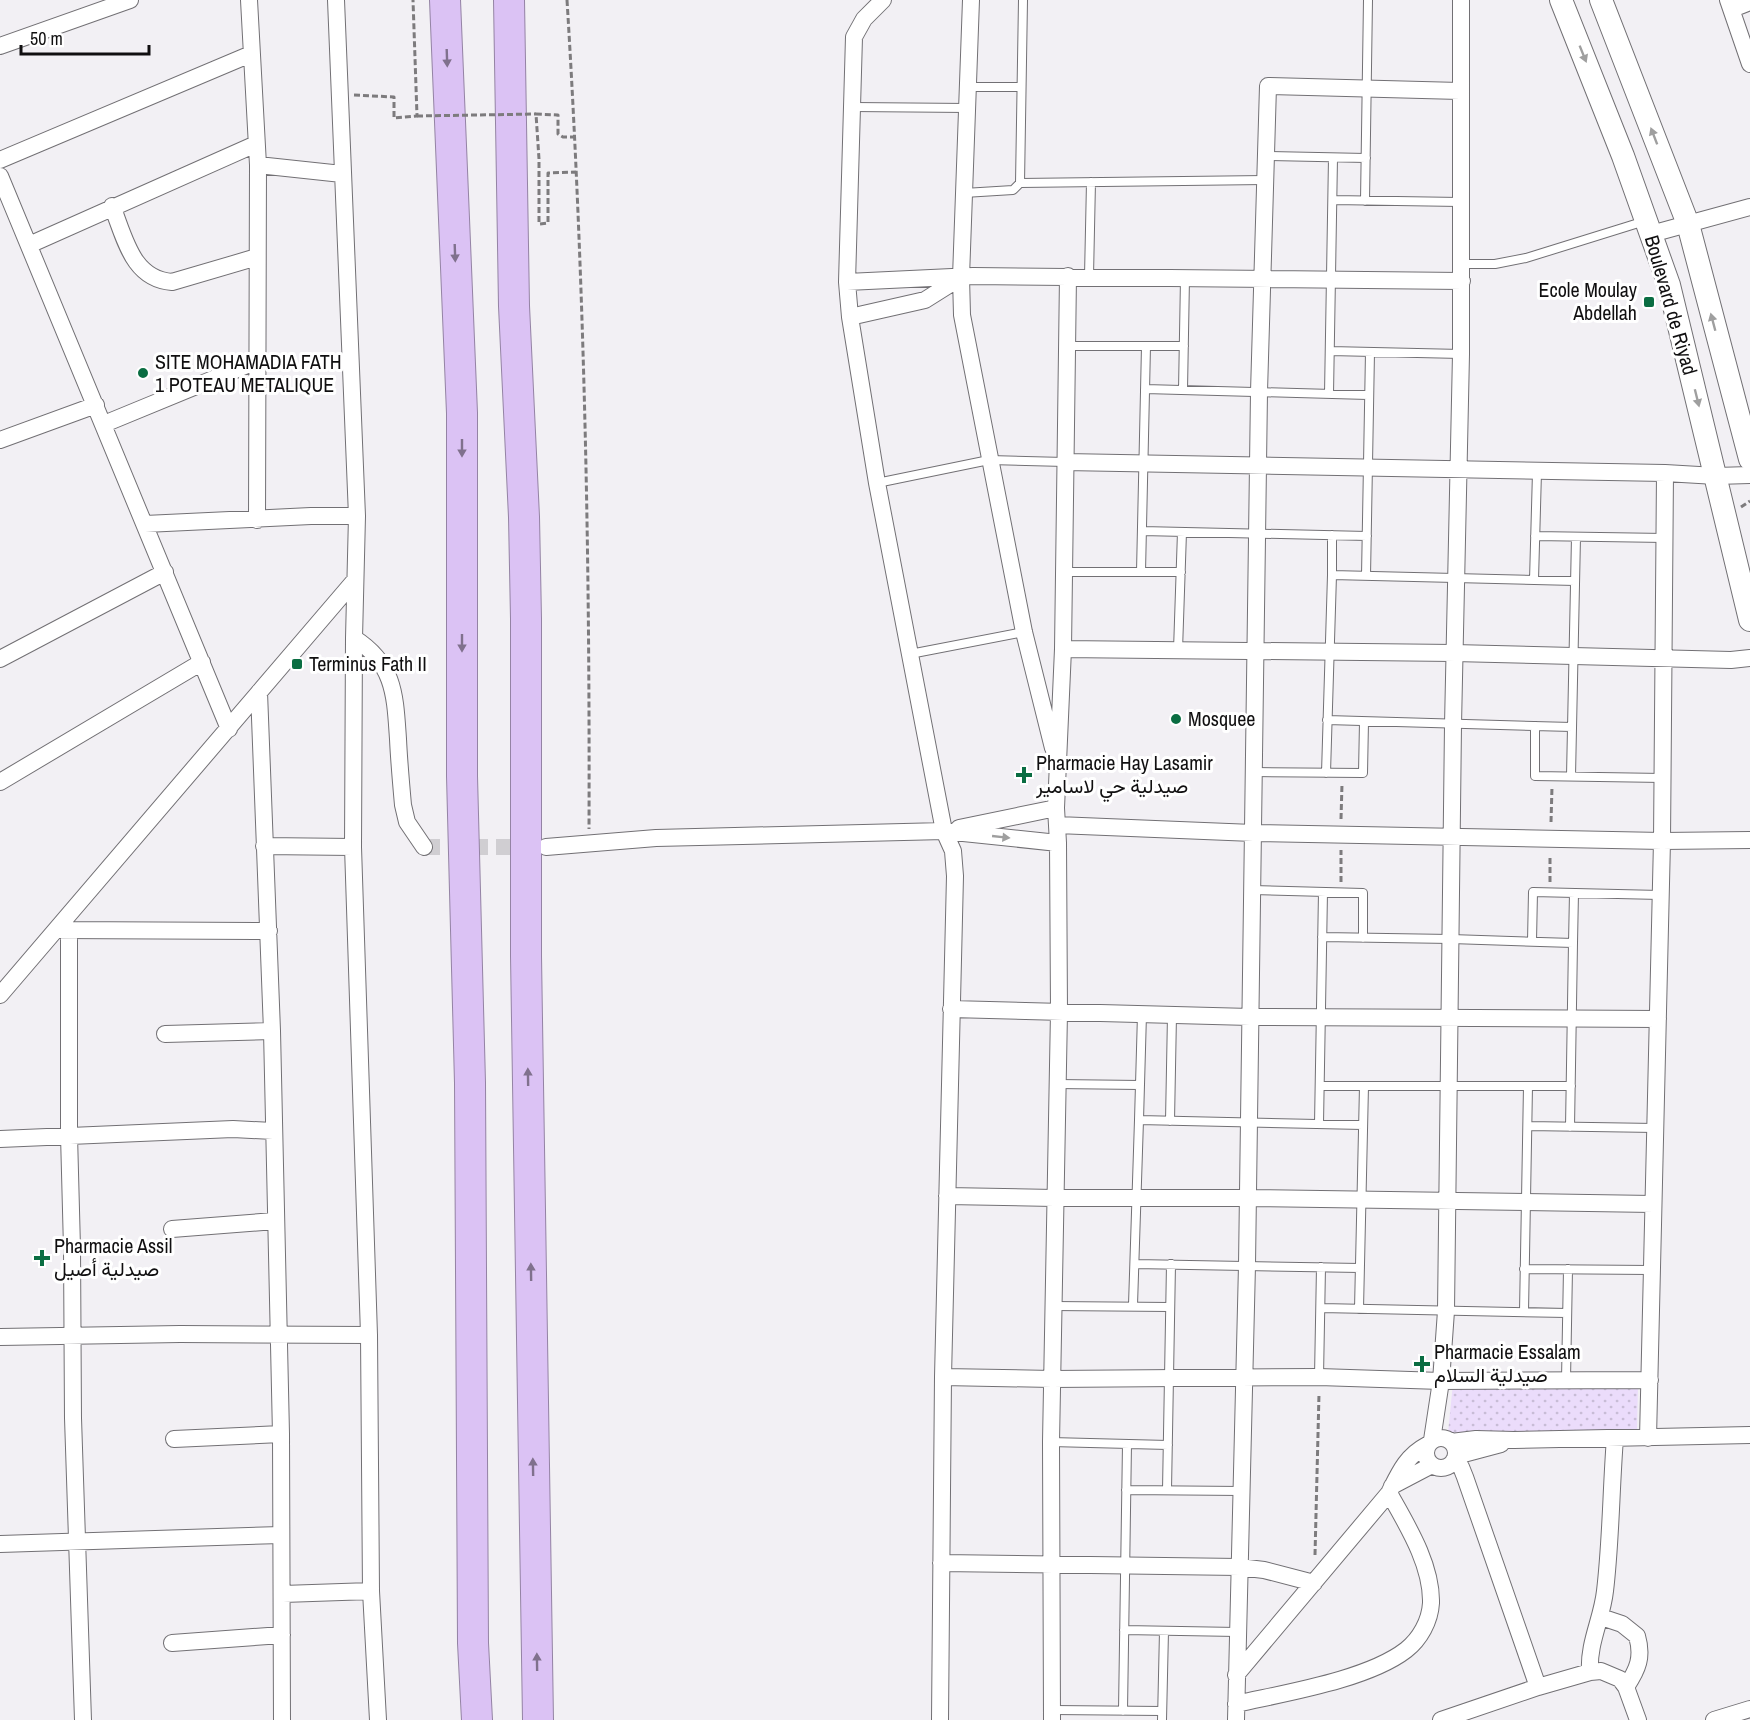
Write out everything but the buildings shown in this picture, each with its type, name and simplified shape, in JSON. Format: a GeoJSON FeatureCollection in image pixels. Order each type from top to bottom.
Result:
{"type":"FeatureCollection","features":[{"type":"Feature","properties":{"kind":"highway"},"geometry":{"type":"LineString","coordinates":[[445,0],[462,413],[462,776],[470,1083],[473,1643],[477,1720]]}},
{"type":"Feature","properties":{"kind":"highway"},"geometry":{"type":"LineString","coordinates":[[509,0],[514,306],[524,518],[526,619],[526,956],[538,1720]]}},
{"type":"Feature","properties":{"kind":"main road","name":"Boulevard de Riyad"},"geometry":{"type":"LineString","coordinates":[[1561,0],[1623,156],[1669,285],[1750,620]]}},
{"type":"Feature","properties":{"kind":"main road","name":"Boulevard de Riyad"},"geometry":{"type":"LineString","coordinates":[[1601,0],[1688,224],[1750,459]]}},
{"type":"Feature","properties":{"kind":"street"},"geometry":{"type":"LineString","coordinates":[[0,46],[130,0]]}},
{"type":"Feature","properties":{"kind":"street"},"geometry":{"type":"LineString","coordinates":[[249,0],[258,165],[256,520]]}},
{"type":"Feature","properties":{"kind":"street"},"geometry":{"type":"LineString","coordinates":[[336,0],[357,516],[353,847],[369,1335],[371,1591],[378,1720]]}},
{"type":"Feature","properties":{"kind":"street"},"geometry":{"type":"LineString","coordinates":[[883,0],[864,19],[854,37],[849,317],[877,483],[944,831],[953,851],[956,876],[943,1377],[940,1720]]}},
{"type":"Feature","properties":{"kind":"street"},"geometry":{"type":"LineString","coordinates":[[971,0],[961,277],[962,315],[1024,632],[1057,767]]}},
{"type":"Feature","properties":{"kind":"street"},"geometry":{"type":"LineString","coordinates":[[1390,1489],[1432,1466],[1442,1468],[1451,1464],[1444,1447],[1439,1400],[1446,1311],[1448,1201],[1454,652],[1462,281],[1461,0]]}},
{"type":"Feature","properties":{"kind":"street"},"geometry":{"type":"LineString","coordinates":[[1750,2],[1730,4],[1750,64]]}},
{"type":"Feature","properties":{"kind":"street"},"geometry":{"type":"LineString","coordinates":[[0,160],[252,54]]}},
{"type":"Feature","properties":{"kind":"street"},"geometry":{"type":"LineString","coordinates":[[1390,1489],[1417,1543],[1430,1588],[1429,1616],[1418,1639],[1407,1650],[1370,1670],[1236,1712],[1247,1265],[1259,392],[1268,86],[1460,91]]}},
{"type":"Feature","properties":{"kind":"street"},"geometry":{"type":"LineString","coordinates":[[29,245],[112,206],[256,144]]}},
{"type":"Feature","properties":{"kind":"street"},"geometry":{"type":"LineString","coordinates":[[258,165],[342,174]]}},
{"type":"Feature","properties":{"kind":"street"},"geometry":{"type":"LineString","coordinates":[[0,176],[6,209],[29,245],[229,729]]}},
{"type":"Feature","properties":{"kind":"street"},"geometry":{"type":"LineString","coordinates":[[112,206],[130,250],[141,269],[161,281],[172,282],[257,257]]}},
{"type":"Feature","properties":{"kind":"street"},"geometry":{"type":"LineString","coordinates":[[1648,228],[1688,224],[1750,207]]}},
{"type":"Feature","properties":{"kind":"street"},"geometry":{"type":"LineString","coordinates":[[848,282],[961,277],[1068,276],[1462,281]]}},
{"type":"Feature","properties":{"kind":"street"},"geometry":{"type":"LineString","coordinates":[[1052,1715],[1051,1442],[1059,1012],[1057,767],[1063,649],[1068,276]]}},
{"type":"Feature","properties":{"kind":"street"},"geometry":{"type":"LineString","coordinates":[[849,317],[925,300],[961,277]]}},
{"type":"Feature","properties":{"kind":"street"},"geometry":{"type":"LineString","coordinates":[[104,424],[257,361]]}},
{"type":"Feature","properties":{"kind":"street"},"geometry":{"type":"LineString","coordinates":[[0,440],[96,405]]}},
{"type":"Feature","properties":{"kind":"street"},"geometry":{"type":"LineString","coordinates":[[1065,462],[1750,475]]}},
{"type":"Feature","properties":{"kind":"street"},"geometry":{"type":"LineString","coordinates":[[1648,1438],[1662,841],[1665,473]]}},
{"type":"Feature","properties":{"kind":"street"},"geometry":{"type":"LineString","coordinates":[[145,524],[357,516]]}},
{"type":"Feature","properties":{"kind":"street"},"geometry":{"type":"LineString","coordinates":[[0,659],[165,572]]}},
{"type":"Feature","properties":{"kind":"street"},"geometry":{"type":"LineString","coordinates":[[0,995],[62,930],[355,580]]}},
{"type":"Feature","properties":{"kind":"street"},"geometry":{"type":"LineString","coordinates":[[354,638],[367,646],[378,659],[394,693],[403,805],[411,831],[424,847]]}},
{"type":"Feature","properties":{"kind":"street"},"geometry":{"type":"LineString","coordinates":[[1063,649],[1454,652],[1731,660],[1750,658]]}},
{"type":"Feature","properties":{"kind":"street"},"geometry":{"type":"LineString","coordinates":[[0,782],[202,662]]}},
{"type":"Feature","properties":{"kind":"street"},"geometry":{"type":"LineString","coordinates":[[259,692],[269,931],[279,1335],[283,1594],[282,1720]]}},
{"type":"Feature","properties":{"kind":"street"},"geometry":{"type":"LineString","coordinates":[[546,847],[668,838],[944,831],[1057,817],[1253,833],[1662,841],[1750,840]]}},
{"type":"Feature","properties":{"kind":"street"},"geometry":{"type":"LineString","coordinates":[[944,831],[1058,843]]}},
{"type":"Feature","properties":{"kind":"street"},"geometry":{"type":"LineString","coordinates":[[264,846],[353,847]]}},
{"type":"Feature","properties":{"kind":"street"},"geometry":{"type":"LineString","coordinates":[[62,930],[269,931]]}},
{"type":"Feature","properties":{"kind":"street"},"geometry":{"type":"LineString","coordinates":[[62,930],[74,1335],[76,1542],[83,1720]]}},
{"type":"Feature","properties":{"kind":"street"},"geometry":{"type":"LineString","coordinates":[[951,1009],[1320,1018],[1658,1019]]}},
{"type":"Feature","properties":{"kind":"street"},"geometry":{"type":"LineString","coordinates":[[165,1034],[272,1031]]}},
{"type":"Feature","properties":{"kind":"street"},"geometry":{"type":"LineString","coordinates":[[0,1139],[233,1129],[273,1131]]}},
{"type":"Feature","properties":{"kind":"street"},"geometry":{"type":"LineString","coordinates":[[947,1196],[1653,1204]]}},
{"type":"Feature","properties":{"kind":"street"},"geometry":{"type":"LineString","coordinates":[[172,1229],[275,1221]]}},
{"type":"Feature","properties":{"kind":"street"},"geometry":{"type":"LineString","coordinates":[[0,1337],[369,1335]]}},
{"type":"Feature","properties":{"kind":"street"},"geometry":{"type":"LineString","coordinates":[[943,1377],[1319,1377],[1442,1381],[1650,1380]]}},
{"type":"Feature","properties":{"kind":"street"},"geometry":{"type":"LineString","coordinates":[[174,1439],[281,1434]]}},
{"type":"Feature","properties":{"kind":"street"},"geometry":{"type":"LineString","coordinates":[[1236,1675],[1390,1489],[1402,1466],[1410,1457],[1444,1447],[1514,1440],[1750,1435]]}},
{"type":"Feature","properties":{"kind":"street"},"geometry":{"type":"LineString","coordinates":[[1590,1672],[1591,1644],[1601,1617],[1607,1573],[1615,1438]]}},
{"type":"Feature","properties":{"kind":"street"},"geometry":{"type":"LineString","coordinates":[[1444,1447],[1461,1467],[1465,1477],[1538,1687]]}},
{"type":"Feature","properties":{"kind":"street"},"geometry":{"type":"LineString","coordinates":[[0,1544],[281,1535]]}},
{"type":"Feature","properties":{"kind":"street"},"geometry":{"type":"LineString","coordinates":[[941,1563],[1239,1567],[1264,1570],[1314,1583]]}},
{"type":"Feature","properties":{"kind":"street"},"geometry":{"type":"LineString","coordinates":[[283,1594],[371,1591]]}},
{"type":"Feature","properties":{"kind":"street"},"geometry":{"type":"LineString","coordinates":[[1601,1617],[1622,1624],[1637,1636],[1641,1655],[1639,1665],[1626,1688]]}},
{"type":"Feature","properties":{"kind":"street"},"geometry":{"type":"LineString","coordinates":[[172,1643],[282,1635]]}},
{"type":"Feature","properties":{"kind":"street"},"geometry":{"type":"LineString","coordinates":[[1441,1720],[1538,1687],[1601,1671],[1620,1680],[1626,1688],[1638,1720]]}},
{"type":"Feature","properties":{"kind":"street"},"geometry":{"type":"LineString","coordinates":[[1716,1720],[1750,1709]]}},
{"type":"Feature","properties":{"kind":"lane"},"geometry":{"type":"LineString","coordinates":[[964,193],[1013,190],[1020,183],[1023,0]]}},
{"type":"Feature","properties":{"kind":"lane"},"geometry":{"type":"LineString","coordinates":[[1365,201],[1368,0]]}},
{"type":"Feature","properties":{"kind":"lane"},"geometry":{"type":"LineString","coordinates":[[968,87],[1022,87]]}},
{"type":"Feature","properties":{"kind":"lane"},"geometry":{"type":"LineString","coordinates":[[853,106],[968,108]]}},
{"type":"Feature","properties":{"kind":"lane"},"geometry":{"type":"LineString","coordinates":[[1266,156],[1366,158]]}},
{"type":"Feature","properties":{"kind":"lane"},"geometry":{"type":"LineString","coordinates":[[1329,394],[1333,158]]}},
{"type":"Feature","properties":{"kind":"lane"},"geometry":{"type":"LineString","coordinates":[[1020,183],[1265,180]]}},
{"type":"Feature","properties":{"kind":"lane"},"geometry":{"type":"LineString","coordinates":[[1089,276],[1091,182]]}},
{"type":"Feature","properties":{"kind":"lane"},"geometry":{"type":"LineString","coordinates":[[1333,200],[1460,202]]}},
{"type":"Feature","properties":{"kind":"lane"},"geometry":{"type":"LineString","coordinates":[[1461,264],[1495,264],[1648,228]]}},
{"type":"Feature","properties":{"kind":"lane"},"geometry":{"type":"LineString","coordinates":[[1183,390],[1185,278]]}},
{"type":"Feature","properties":{"kind":"lane"},"geometry":{"type":"LineString","coordinates":[[1067,346],[1184,346]]}},
{"type":"Feature","properties":{"kind":"lane"},"geometry":{"type":"LineString","coordinates":[[1141,572],[1146,346]]}},
{"type":"Feature","properties":{"kind":"lane"},"geometry":{"type":"LineString","coordinates":[[1330,351],[1461,354]]}},
{"type":"Feature","properties":{"kind":"lane"},"geometry":{"type":"LineString","coordinates":[[1366,576],[1370,352]]}},
{"type":"Feature","properties":{"kind":"lane"},"geometry":{"type":"LineString","coordinates":[[1145,389],[1368,395]]}},
{"type":"Feature","properties":{"kind":"lane"},"geometry":{"type":"LineString","coordinates":[[877,483],[989,460],[1065,462]]}},
{"type":"Feature","properties":{"kind":"lane"},"geometry":{"type":"LineString","coordinates":[[1534,580],[1537,472]]}},
{"type":"Feature","properties":{"kind":"lane"},"geometry":{"type":"LineString","coordinates":[[1142,531],[1367,536]]}},
{"type":"Feature","properties":{"kind":"lane"},"geometry":{"type":"LineString","coordinates":[[1178,650],[1182,532]]}},
{"type":"Feature","properties":{"kind":"lane"},"geometry":{"type":"LineString","coordinates":[[1326,773],[1332,535]]}},
{"type":"Feature","properties":{"kind":"lane"},"geometry":{"type":"LineString","coordinates":[[1535,536],[1665,538]]}},
{"type":"Feature","properties":{"kind":"lane"},"geometry":{"type":"LineString","coordinates":[[1571,776],[1576,537]]}},
{"type":"Feature","properties":{"kind":"lane"},"geometry":{"type":"LineString","coordinates":[[1064,572],[1181,572]]}},
{"type":"Feature","properties":{"kind":"lane"},"geometry":{"type":"LineString","coordinates":[[1332,575],[1575,580]]}},
{"type":"Feature","properties":{"kind":"lane"},"geometry":{"type":"LineString","coordinates":[[910,654],[1024,632]]}},
{"type":"Feature","properties":{"kind":"lane"},"geometry":{"type":"LineString","coordinates":[[1327,720],[1572,727]]}},
{"type":"Feature","properties":{"kind":"lane"},"geometry":{"type":"LineString","coordinates":[[1254,772],[1363,773],[1364,722]]}},
{"type":"Feature","properties":{"kind":"lane"},"geometry":{"type":"LineString","coordinates":[[1535,726],[1535,776],[1663,777]]}},
{"type":"Feature","properties":{"kind":"lane"},"geometry":{"type":"LineString","coordinates":[[1252,890],[1363,893],[1363,938]]}},
{"type":"Feature","properties":{"kind":"lane"},"geometry":{"type":"LineString","coordinates":[[1319,1124],[1323,892]]}},
{"type":"Feature","properties":{"kind":"lane"},"geometry":{"type":"LineString","coordinates":[[1532,941],[1533,892],[1660,895]]}},
{"type":"Feature","properties":{"kind":"lane"},"geometry":{"type":"LineString","coordinates":[[1570,1127],[1574,893]]}},
{"type":"Feature","properties":{"kind":"lane"},"geometry":{"type":"LineString","coordinates":[[1322,937],[1573,943]]}},
{"type":"Feature","properties":{"kind":"lane"},"geometry":{"type":"LineString","coordinates":[[1133,1305],[1142,1014]]}},
{"type":"Feature","properties":{"kind":"lane"},"geometry":{"type":"LineString","coordinates":[[1170,1121],[1172,1015]]}},
{"type":"Feature","properties":{"kind":"lane"},"geometry":{"type":"LineString","coordinates":[[1057,1084],[1140,1084]]}},
{"type":"Feature","properties":{"kind":"lane"},"geometry":{"type":"LineString","coordinates":[[1320,1086],[1571,1086]]}},
{"type":"Feature","properties":{"kind":"lane"},"geometry":{"type":"LineString","coordinates":[[1359,1309],[1364,1086]]}},
{"type":"Feature","properties":{"kind":"lane"},"geometry":{"type":"LineString","coordinates":[[1524,1312],[1528,1086]]}},
{"type":"Feature","properties":{"kind":"lane"},"geometry":{"type":"LineString","coordinates":[[1139,1120],[1363,1125]]}},
{"type":"Feature","properties":{"kind":"lane"},"geometry":{"type":"LineString","coordinates":[[1527,1126],[1655,1128]]}},
{"type":"Feature","properties":{"kind":"lane"},"geometry":{"type":"LineString","coordinates":[[1135,1264],[1360,1268]]}},
{"type":"Feature","properties":{"kind":"lane"},"geometry":{"type":"LineString","coordinates":[[1167,1490],[1171,1264]]}},
{"type":"Feature","properties":{"kind":"lane"},"geometry":{"type":"LineString","coordinates":[[1319,1377],[1321,1267]]}},
{"type":"Feature","properties":{"kind":"lane"},"geometry":{"type":"LineString","coordinates":[[1524,1269],[1651,1270]]}},
{"type":"Feature","properties":{"kind":"lane"},"geometry":{"type":"LineString","coordinates":[[1566,1380],[1568,1269]]}},
{"type":"Feature","properties":{"kind":"lane"},"geometry":{"type":"LineString","coordinates":[[1053,1306],[1170,1307]]}},
{"type":"Feature","properties":{"kind":"lane"},"geometry":{"type":"LineString","coordinates":[[1321,1308],[1567,1313]]}},
{"type":"Feature","properties":{"kind":"lane"},"geometry":{"type":"LineString","coordinates":[[1051,1442],[1168,1445]]}},
{"type":"Feature","properties":{"kind":"lane"},"geometry":{"type":"LineString","coordinates":[[1123,1711],[1127,1444]]}},
{"type":"Feature","properties":{"kind":"lane"},"geometry":{"type":"LineString","coordinates":[[1126,1490],[1242,1491]]}},
{"type":"Feature","properties":{"kind":"lane"},"geometry":{"type":"LineString","coordinates":[[1124,1630],[1237,1632]]}},
{"type":"Feature","properties":{"kind":"lane"},"geometry":{"type":"LineString","coordinates":[[1052,1715],[1123,1711],[1162,1716],[1164,1631]]}},
{"type":"Feature","properties":{"kind":"path"},"geometry":{"type":"LineString","coordinates":[[413,0],[417,116]]}},
{"type":"Feature","properties":{"kind":"path"},"geometry":{"type":"LineString","coordinates":[[567,0],[576,137],[585,439],[590,710],[589,843]]}},
{"type":"Feature","properties":{"kind":"path"},"geometry":{"type":"LineString","coordinates":[[339,94],[394,97],[394,118],[558,115],[558,134],[562,137],[576,137]]}},
{"type":"Feature","properties":{"kind":"path"},"geometry":{"type":"LineString","coordinates":[[536,114],[539,224],[548,224],[548,173],[576,172]]}},
{"type":"Feature","properties":{"kind":"path"},"geometry":{"type":"LineString","coordinates":[[1314,1583],[1319,1377]]}},
{"type":"Feature","properties":{"kind":"shaded area"},"geometry":{"type":"Polygon","coordinates":[[[1453,1383],[1638,1385],[1637,1429],[1447,1443],[1453,1383]]]}},
{"type":"Feature","properties":{"kind":"tunnel"},"geometry":{"type":"LineString","coordinates":[[424,847],[531,847]]}},
{"type":"Feature","properties":{"kind":"place","name":"Ecole Moulay Abdellah"},"geometry":{"type":"Point","coordinates":[1649,302]}},
{"type":"Feature","properties":{"kind":"place","name":"SITE MOHAMADIA FATH 1 POTEAU METALIQUE"},"geometry":{"type":"Point","coordinates":[143,373]}},
{"type":"Feature","properties":{"kind":"place","name":"Terminus Fath II"},"geometry":{"type":"Point","coordinates":[297,664]}},
{"type":"Feature","properties":{"kind":"place","name":"Mosquee"},"geometry":{"type":"Point","coordinates":[1176,719]}},
{"type":"Feature","properties":{"kind":"place","name":"Pharmacie Hay Lasamir صيدلية حي لاسامير"},"geometry":{"type":"Point","coordinates":[1024,775]}},
{"type":"Feature","properties":{"kind":"place","name":"Pharmacie Assil صيدلية أصيل"},"geometry":{"type":"Point","coordinates":[42,1258]}},
{"type":"Feature","properties":{"kind":"place","name":"Pharmacie Essalam صيدلية السلام"},"geometry":{"type":"Point","coordinates":[1422,1364]}}]}
